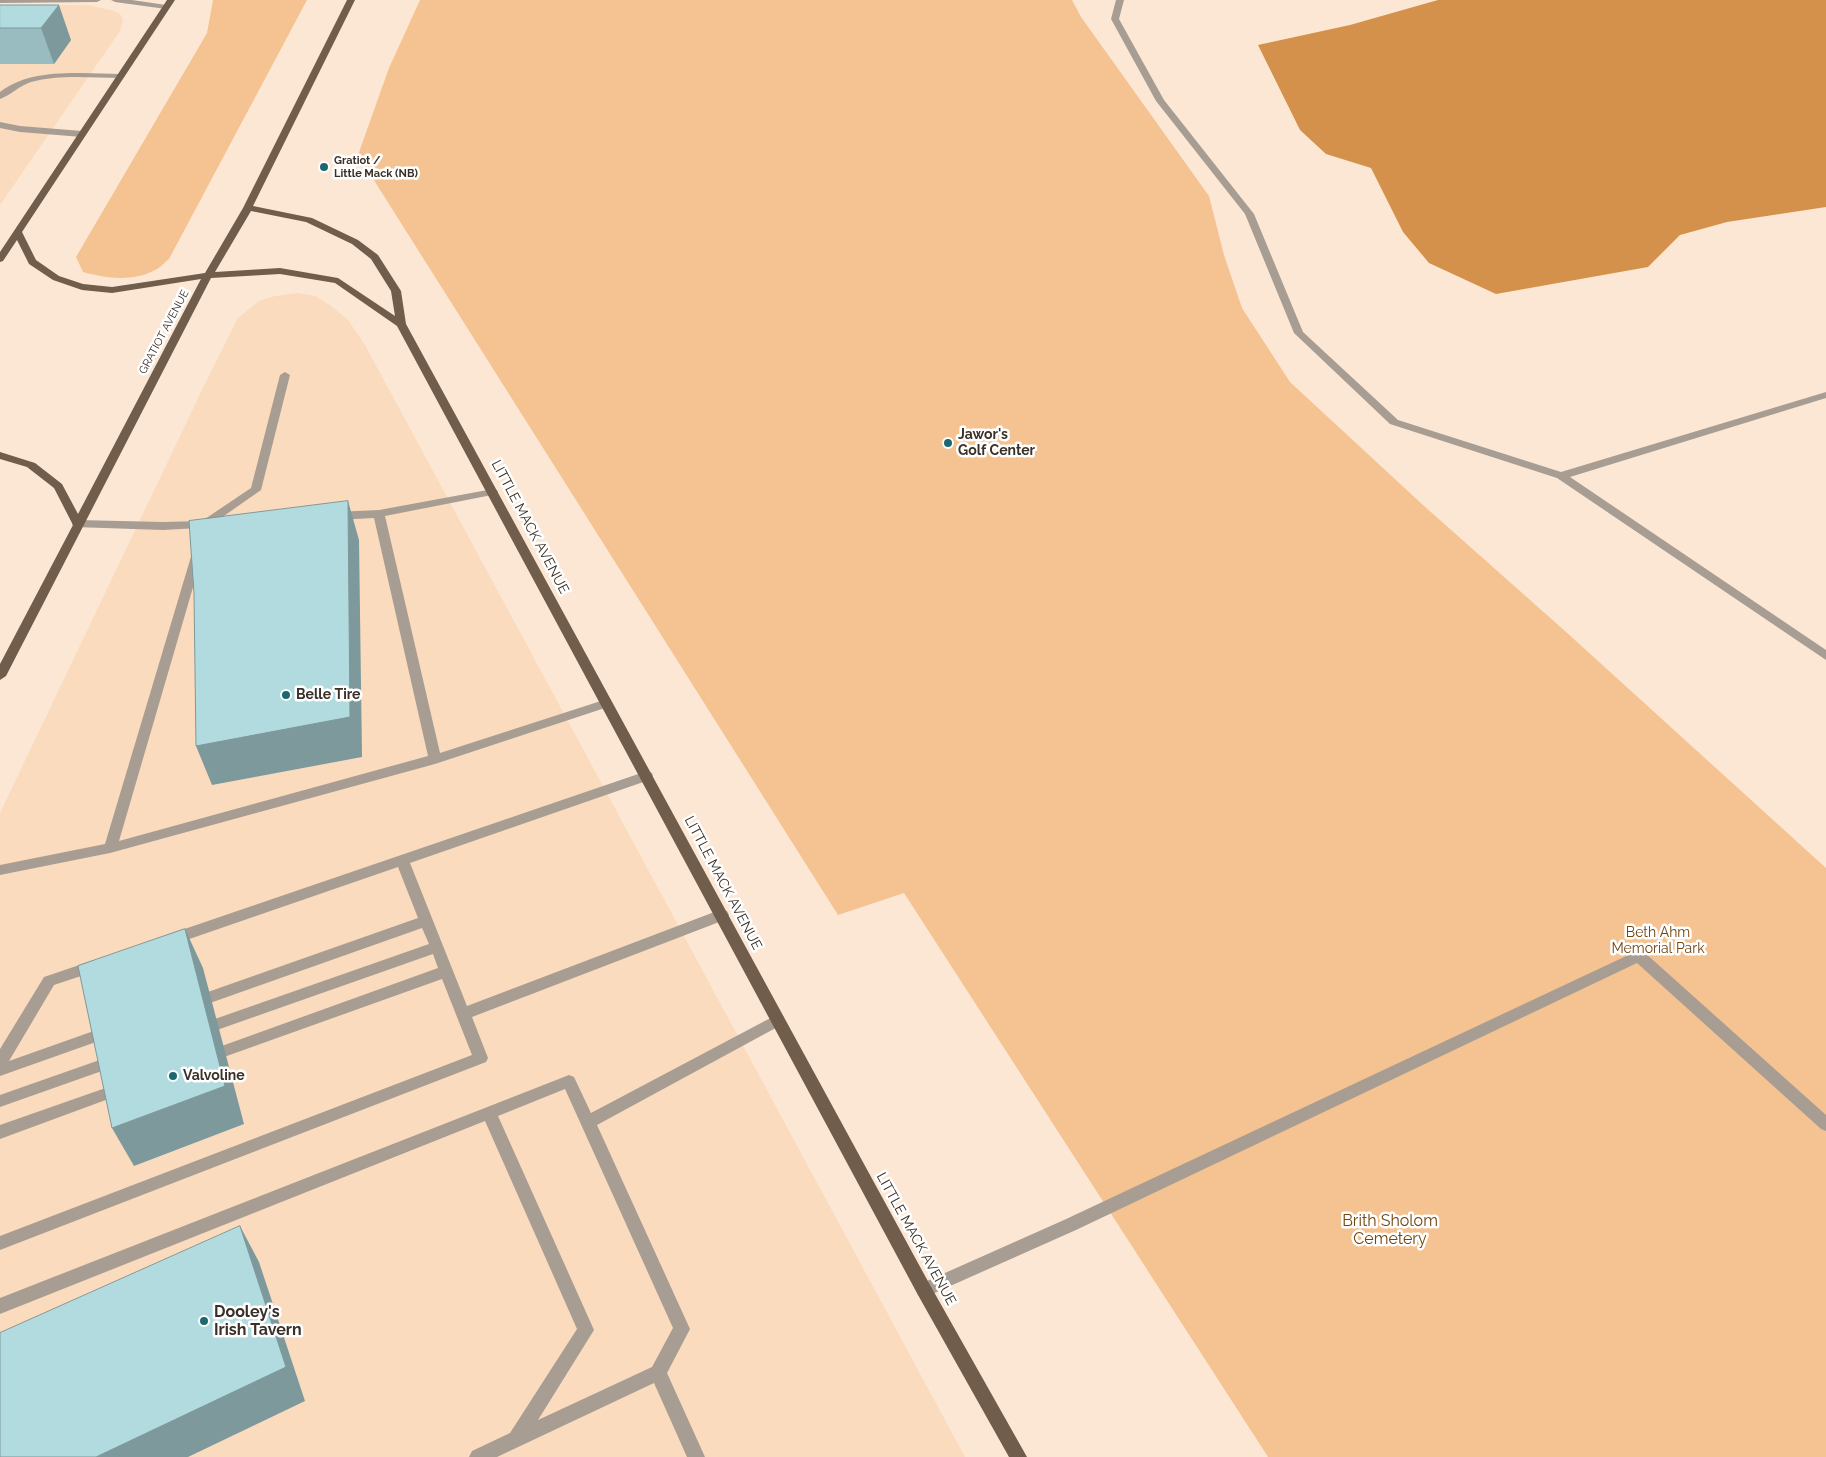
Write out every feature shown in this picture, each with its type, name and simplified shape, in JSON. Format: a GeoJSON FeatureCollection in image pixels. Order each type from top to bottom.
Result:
{"type":"FeatureCollection","features":[{"type":"Feature","properties":{"kind":"main road","name":"GRATIOT AVENUE"},"geometry":{"type":"LineString","coordinates":[[0,676],[208,275],[248,208],[351,0]]}},
{"type":"Feature","properties":{"kind":"main road"},"geometry":{"type":"LineString","coordinates":[[0,259],[19,234],[82,134],[169,3]]}},
{"type":"Feature","properties":{"kind":"main road","name":"LITTLE MACK AVENUE"},"geometry":{"type":"LineString","coordinates":[[248,208],[309,220],[355,242],[375,257],[396,291],[402,324],[924,1290],[1018,1457]]}},
{"type":"Feature","properties":{"kind":"main road","name":"LITTLE MACK AVENUE"},"geometry":{"type":"LineString","coordinates":[[19,234],[32,262],[56,278],[82,287],[112,290],[208,275],[280,272],[338,281],[359,297],[402,324]]}},
{"type":"Feature","properties":{"kind":"main road"},"geometry":{"type":"LineString","coordinates":[[0,455],[32,465],[58,486],[78,524]]}},
{"type":"Feature","properties":{"kind":"street"},"geometry":{"type":"LineString","coordinates":[[0,1],[97,0]]}},
{"type":"Feature","properties":{"kind":"street"},"geometry":{"type":"LineString","coordinates":[[115,0],[169,3]]}},
{"type":"Feature","properties":{"kind":"street"},"geometry":{"type":"LineString","coordinates":[[1120,0],[1115,19],[1160,101],[1249,214],[1300,333],[1394,422],[1561,476],[1826,656]]}},
{"type":"Feature","properties":{"kind":"street"},"geometry":{"type":"LineString","coordinates":[[0,96],[16,85],[35,79],[58,76],[121,76]]}},
{"type":"Feature","properties":{"kind":"street"},"geometry":{"type":"LineString","coordinates":[[0,125],[20,129],[82,134]]}},
{"type":"Feature","properties":{"kind":"street"},"geometry":{"type":"LineString","coordinates":[[110,848],[206,524],[256,490],[285,375]]}},
{"type":"Feature","properties":{"kind":"street"},"geometry":{"type":"LineString","coordinates":[[1561,476],[1826,394]]}},
{"type":"Feature","properties":{"kind":"street"},"geometry":{"type":"LineString","coordinates":[[321,517],[379,514],[493,492]]}},
{"type":"Feature","properties":{"kind":"street"},"geometry":{"type":"LineString","coordinates":[[379,514],[434,759]]}},
{"type":"Feature","properties":{"kind":"street"},"geometry":{"type":"LineString","coordinates":[[78,524],[163,526],[225,522]]}},
{"type":"Feature","properties":{"kind":"street"},"geometry":{"type":"LineString","coordinates":[[0,870],[110,848],[434,759],[607,703]]}},
{"type":"Feature","properties":{"kind":"street"},"geometry":{"type":"LineString","coordinates":[[160,943],[647,776]]}},
{"type":"Feature","properties":{"kind":"street"},"geometry":{"type":"LineString","coordinates":[[0,1243],[481,1058],[402,860]]}},
{"type":"Feature","properties":{"kind":"street"},"geometry":{"type":"LineString","coordinates":[[464,1014],[722,916]]}},
{"type":"Feature","properties":{"kind":"street"},"geometry":{"type":"LineString","coordinates":[[210,997],[426,921]]}},
{"type":"Feature","properties":{"kind":"street"},"geometry":{"type":"LineString","coordinates":[[218,1024],[437,947]]}},
{"type":"Feature","properties":{"kind":"street"},"geometry":{"type":"LineString","coordinates":[[924,1290],[1070,1225],[1639,956],[1826,1124]]}},
{"type":"Feature","properties":{"kind":"street"},"geometry":{"type":"LineString","coordinates":[[0,1062],[49,981],[104,962]]}},
{"type":"Feature","properties":{"kind":"street"},"geometry":{"type":"LineString","coordinates":[[224,1051],[447,972]]}},
{"type":"Feature","properties":{"kind":"street"},"geometry":{"type":"LineString","coordinates":[[588,1122],[778,1020]]}},
{"type":"Feature","properties":{"kind":"street"},"geometry":{"type":"LineString","coordinates":[[0,1070],[106,1033]]}},
{"type":"Feature","properties":{"kind":"street"},"geometry":{"type":"LineString","coordinates":[[0,1101],[111,1062]]}},
{"type":"Feature","properties":{"kind":"street"},"geometry":{"type":"LineString","coordinates":[[0,1306],[569,1081],[682,1329],[658,1373],[478,1457]]}},
{"type":"Feature","properties":{"kind":"street"},"geometry":{"type":"LineString","coordinates":[[0,1132],[117,1090]]}},
{"type":"Feature","properties":{"kind":"street"},"geometry":{"type":"LineString","coordinates":[[489,1112],[586,1330],[516,1439]]}},
{"type":"Feature","properties":{"kind":"street"},"geometry":{"type":"LineString","coordinates":[[658,1373],[696,1457]]}},
{"type":"Feature","properties":{"kind":"shaded area"},"geometry":{"type":"Polygon","coordinates":[[[1438,0],[1826,0],[1826,207],[1727,222],[1680,235],[1648,267],[1496,294],[1429,263],[1403,232],[1371,168],[1326,154],[1300,130],[1258,45],[1350,25],[1438,0]]]}},
{"type":"Feature","properties":{"kind":"shaded area"},"geometry":{"type":"Polygon","coordinates":[[[88,5],[114,11],[121,15],[123,21],[120,31],[0,205],[0,6],[88,5]]]}},
{"type":"Feature","properties":{"kind":"shaded area"},"geometry":{"type":"Polygon","coordinates":[[[298,293],[315,296],[330,305],[348,320],[365,345],[965,1457],[0,1457],[0,813],[238,318],[259,301],[275,296],[298,293]]]}},
{"type":"Feature","properties":{"kind":"green space"},"geometry":{"type":"Polygon","coordinates":[[[213,0],[307,0],[169,259],[155,270],[136,277],[118,278],[83,272],[76,257],[207,33],[213,0]]]}},
{"type":"Feature","properties":{"kind":"green space"},"geometry":{"type":"Polygon","coordinates":[[[420,0],[1072,0],[1081,17],[1209,196],[1224,255],[1242,308],[1290,382],[1423,505],[1826,868],[1826,1457],[1268,1457],[904,893],[838,915],[358,155],[389,68],[420,0]]]}},
{"type":"Feature","properties":{"kind":"building"},"geometry":{"type":"Polygon","coordinates":[[[0,5],[59,5],[41,28],[0,28],[0,5]]]}},
{"type":"Feature","properties":{"kind":"building","name":"Belle Tire"},"geometry":{"type":"Polygon","coordinates":[[[348,501],[350,717],[196,746],[194,593],[189,521],[348,501]]]}},
{"type":"Feature","properties":{"kind":"building","name":"Valvoline"},"geometry":{"type":"Polygon","coordinates":[[[185,929],[225,1086],[112,1128],[78,966],[185,929]]]}},
{"type":"Feature","properties":{"kind":"building","name":"Dooley's Irish Tavern"},"geometry":{"type":"Polygon","coordinates":[[[240,1226],[286,1367],[96,1457],[0,1457],[0,1333],[240,1226]]]}},
{"type":"Feature","properties":{"kind":"place","name":"Gratiot / Little Mack (NB)"},"geometry":{"type":"Point","coordinates":[324,167]}},
{"type":"Feature","properties":{"kind":"place","name":"Jawor's Golf Center"},"geometry":{"type":"Point","coordinates":[948,443]}},
{"type":"Feature","properties":{"kind":"place","name":"Belle Tire"},"geometry":{"type":"Point","coordinates":[286,695]}},
{"type":"Feature","properties":{"kind":"place","name":"Valvoline"},"geometry":{"type":"Point","coordinates":[173,1076]}},
{"type":"Feature","properties":{"kind":"place","name":"Dooley's Irish Tavern"},"geometry":{"type":"Point","coordinates":[204,1321]}},
{"type":"Feature","properties":{"kind":"park label","name":"Beth Ahm Memorial Park"},"geometry":{"type":"Point","coordinates":[1658,942]}},
{"type":"Feature","properties":{"kind":"park label","name":"Brith Sholom Cemetery"},"geometry":{"type":"Point","coordinates":[1390,1230]}}]}
